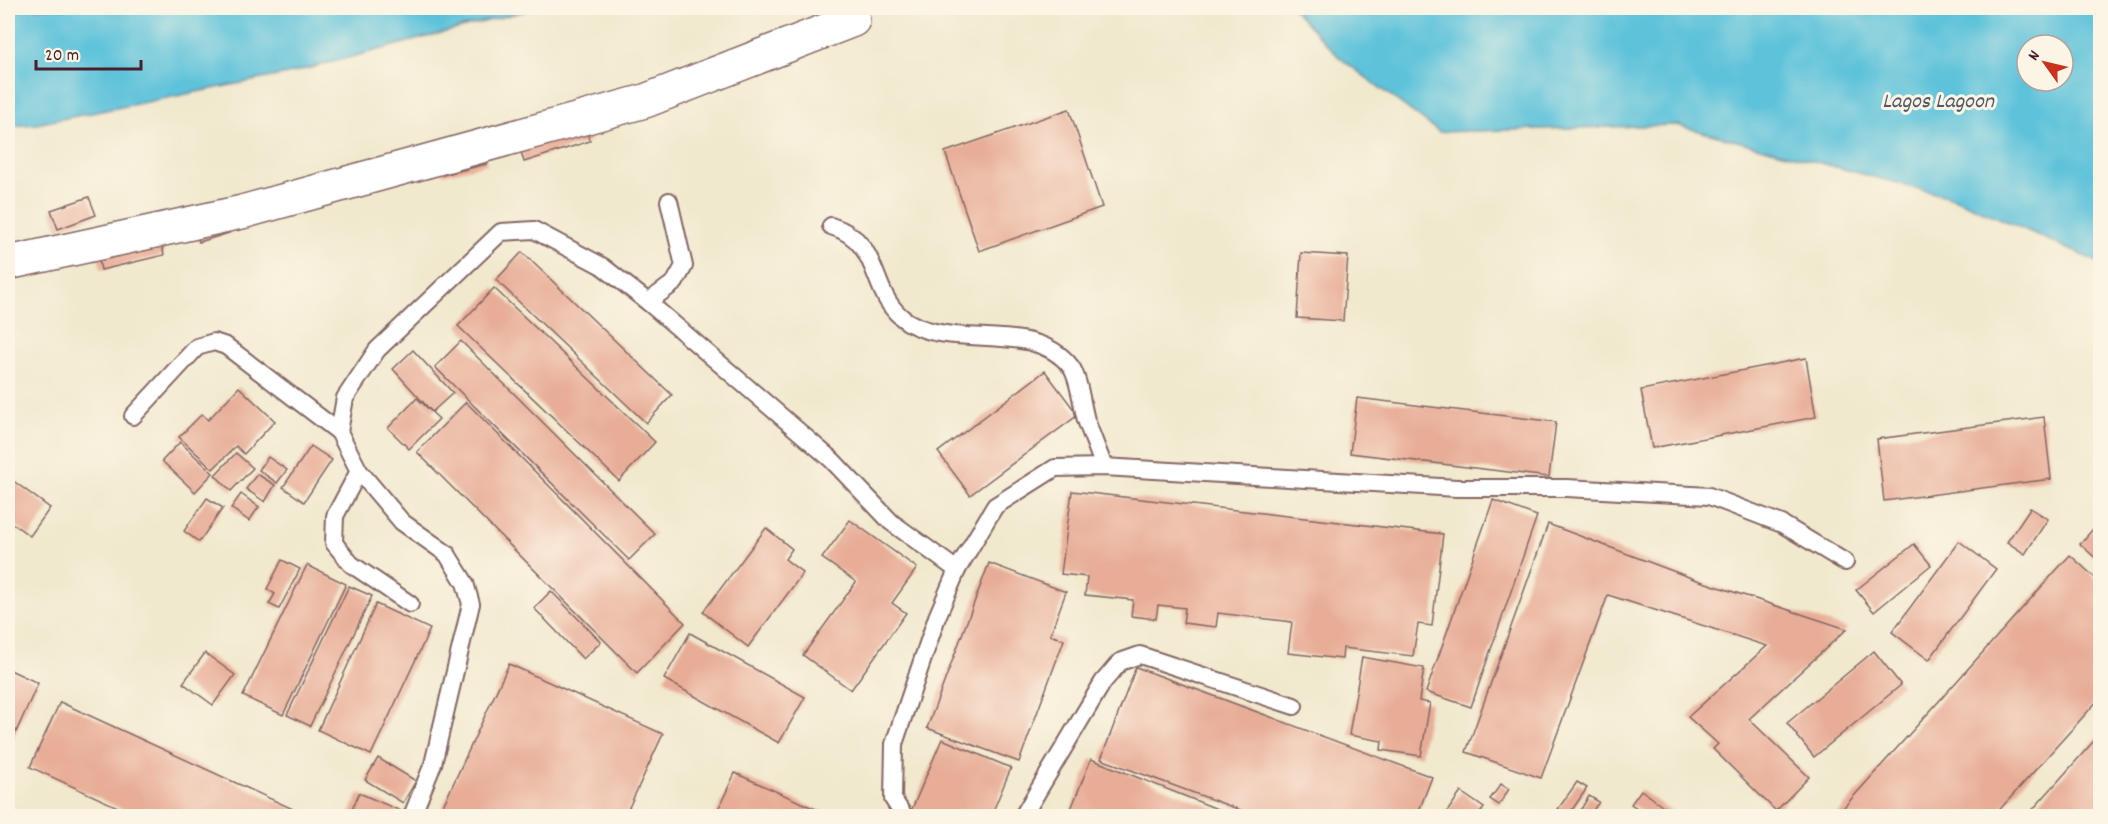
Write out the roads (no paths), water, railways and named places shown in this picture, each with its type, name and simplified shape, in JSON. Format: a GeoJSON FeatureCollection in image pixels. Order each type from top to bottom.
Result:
{"type":"FeatureCollection","features":[{"type":"Feature","properties":{"kind":"street"},"geometry":{"type":"LineString","coordinates":[[8,263],[242,212],[645,101],[853,20]]}},
{"type":"Feature","properties":{"kind":"lane"},"geometry":{"type":"LineString","coordinates":[[648,302],[675,282],[684,266],[669,201]]}},
{"type":"Feature","properties":{"kind":"lane"},"geometry":{"type":"LineString","coordinates":[[831,226],[846,231],[860,241],[887,301],[909,322],[957,338],[1024,339],[1053,351],[1072,368],[1086,419],[1104,467]]}},
{"type":"Feature","properties":{"kind":"lane"},"geometry":{"type":"LineString","coordinates":[[339,432],[345,398],[377,350],[501,232],[534,230],[602,266],[648,302],[832,460],[891,522],[957,570]]}},
{"type":"Feature","properties":{"kind":"lane"},"geometry":{"type":"LineString","coordinates":[[133,416],[197,347],[214,342],[226,346],[339,432],[359,471],[402,522],[447,554],[465,583],[471,604],[433,764],[412,816]]}},
{"type":"Feature","properties":{"kind":"lane"},"geometry":{"type":"LineString","coordinates":[[904,816],[893,799],[894,744],[937,617],[957,570],[995,506],[1054,468],[1104,467],[1457,488],[1567,488],[1708,496],[1782,524],[1845,562]]}},
{"type":"Feature","properties":{"kind":"lane"},"geometry":{"type":"LineString","coordinates":[[359,471],[335,516],[334,543],[351,564],[410,604]]}},
{"type":"Feature","properties":{"kind":"lane"},"geometry":{"type":"LineString","coordinates":[[1023,816],[1103,682],[1120,662],[1140,655],[1294,706]]}},
{"type":"Feature","properties":{"kind":"water"},"geometry":{"type":"Polygon","coordinates":[[[8,8],[536,8],[287,74],[36,124],[8,126],[8,8]]]}},
{"type":"Feature","properties":{"kind":"water","name":"Lagos Lagoon"},"geometry":{"type":"Polygon","coordinates":[[[1292,8],[2100,8],[2100,263],[1954,198],[1676,125],[1439,132],[1340,58],[1292,8]]]}}]}
